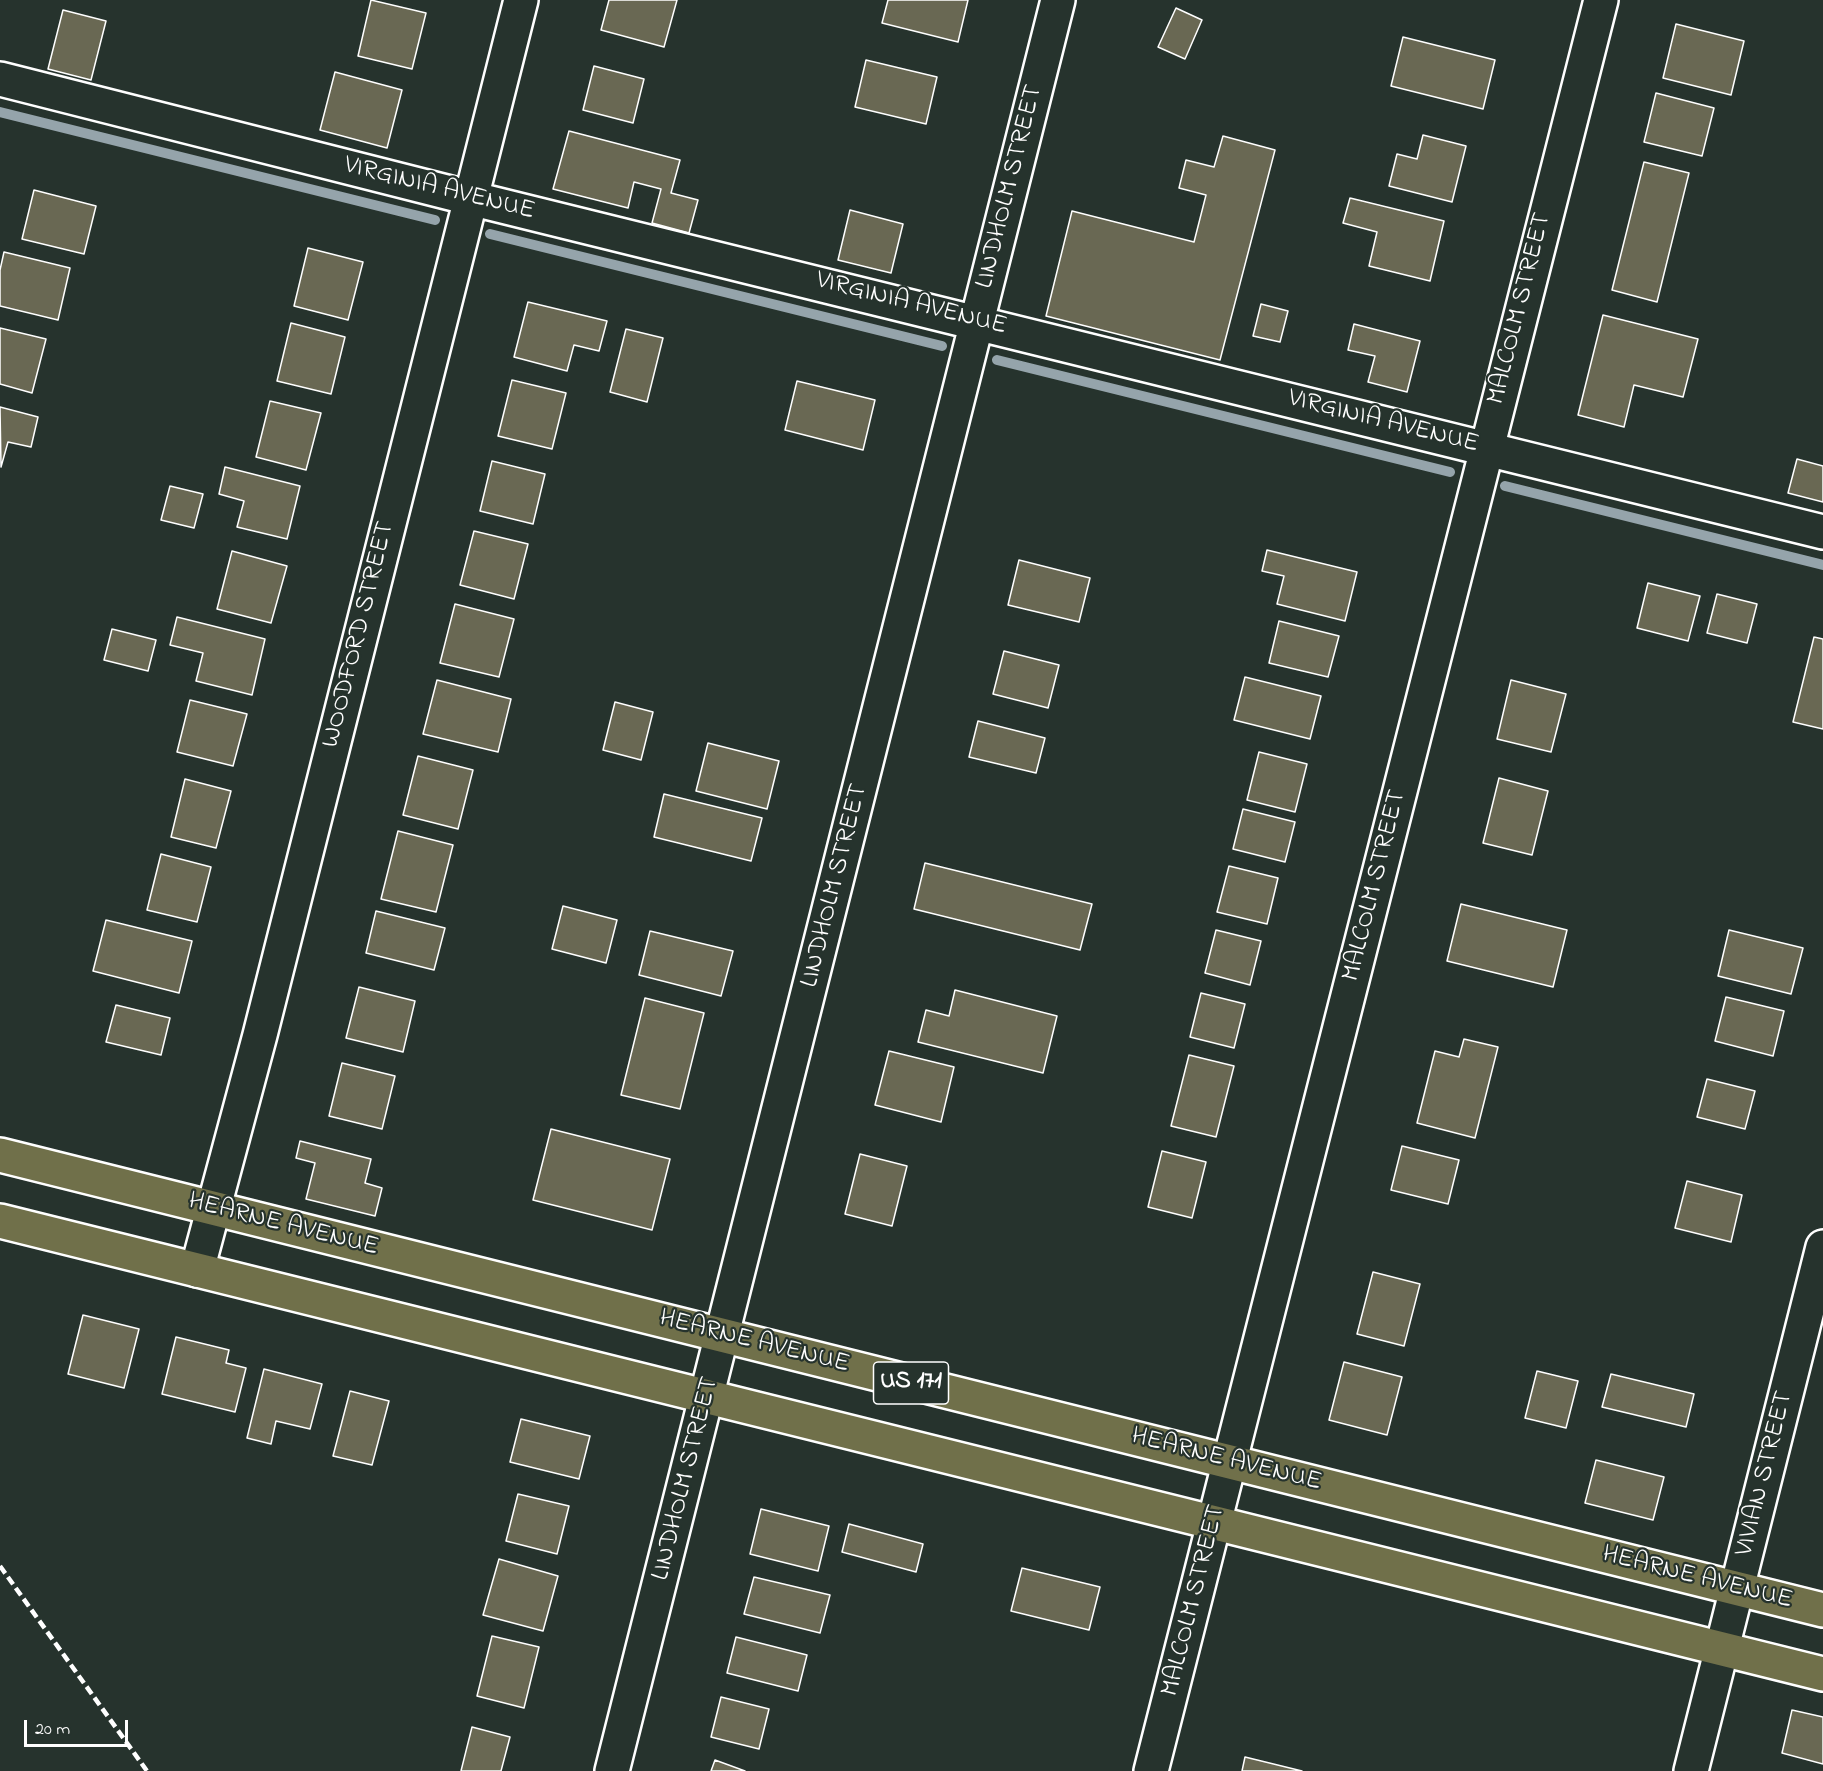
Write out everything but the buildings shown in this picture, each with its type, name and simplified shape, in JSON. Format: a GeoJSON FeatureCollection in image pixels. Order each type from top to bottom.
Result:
{"type":"FeatureCollection","features":[{"type":"Feature","properties":{"kind":"main road","name":"HEARNE AVENUE"},"geometry":{"type":"LineString","coordinates":[[0,1155],[1823,1610]]}},
{"type":"Feature","properties":{"kind":"main road","name":"US 171"},"geometry":{"type":"LineString","coordinates":[[0,1221],[1823,1674]]}},
{"type":"Feature","properties":{"kind":"street","name":"WOODFORD STREET"},"geometry":{"type":"LineString","coordinates":[[197,1270],[521,0]]}},
{"type":"Feature","properties":{"kind":"street","name":"LINDHOLM STREET"},"geometry":{"type":"LineString","coordinates":[[612,1771],[1058,0]]}},
{"type":"Feature","properties":{"kind":"street","name":"MALCOLM STREET"},"geometry":{"type":"LineString","coordinates":[[1151,1771],[1485,449],[1601,0]]}},
{"type":"Feature","properties":{"kind":"street","name":"VIRGINIA AVENUE"},"geometry":{"type":"LineString","coordinates":[[0,79],[470,198],[978,321],[1823,532]]}},
{"type":"Feature","properties":{"kind":"street","name":"VIVIAN STREET"},"geometry":{"type":"LineString","coordinates":[[1691,1771],[1823,1247]]}},
{"type":"Feature","properties":{"kind":"waterway"},"geometry":{"type":"LineString","coordinates":[[0,112],[435,220]]}},
{"type":"Feature","properties":{"kind":"waterway"},"geometry":{"type":"LineString","coordinates":[[490,234],[942,346]]}},
{"type":"Feature","properties":{"kind":"waterway"},"geometry":{"type":"LineString","coordinates":[[997,360],[1450,472]]}},
{"type":"Feature","properties":{"kind":"waterway"},"geometry":{"type":"LineString","coordinates":[[1505,486],[1823,565]]}},
{"type":"Feature","properties":{"kind":"railway"},"geometry":{"type":"LineString","coordinates":[[0,1566],[147,1771]]}}]}
